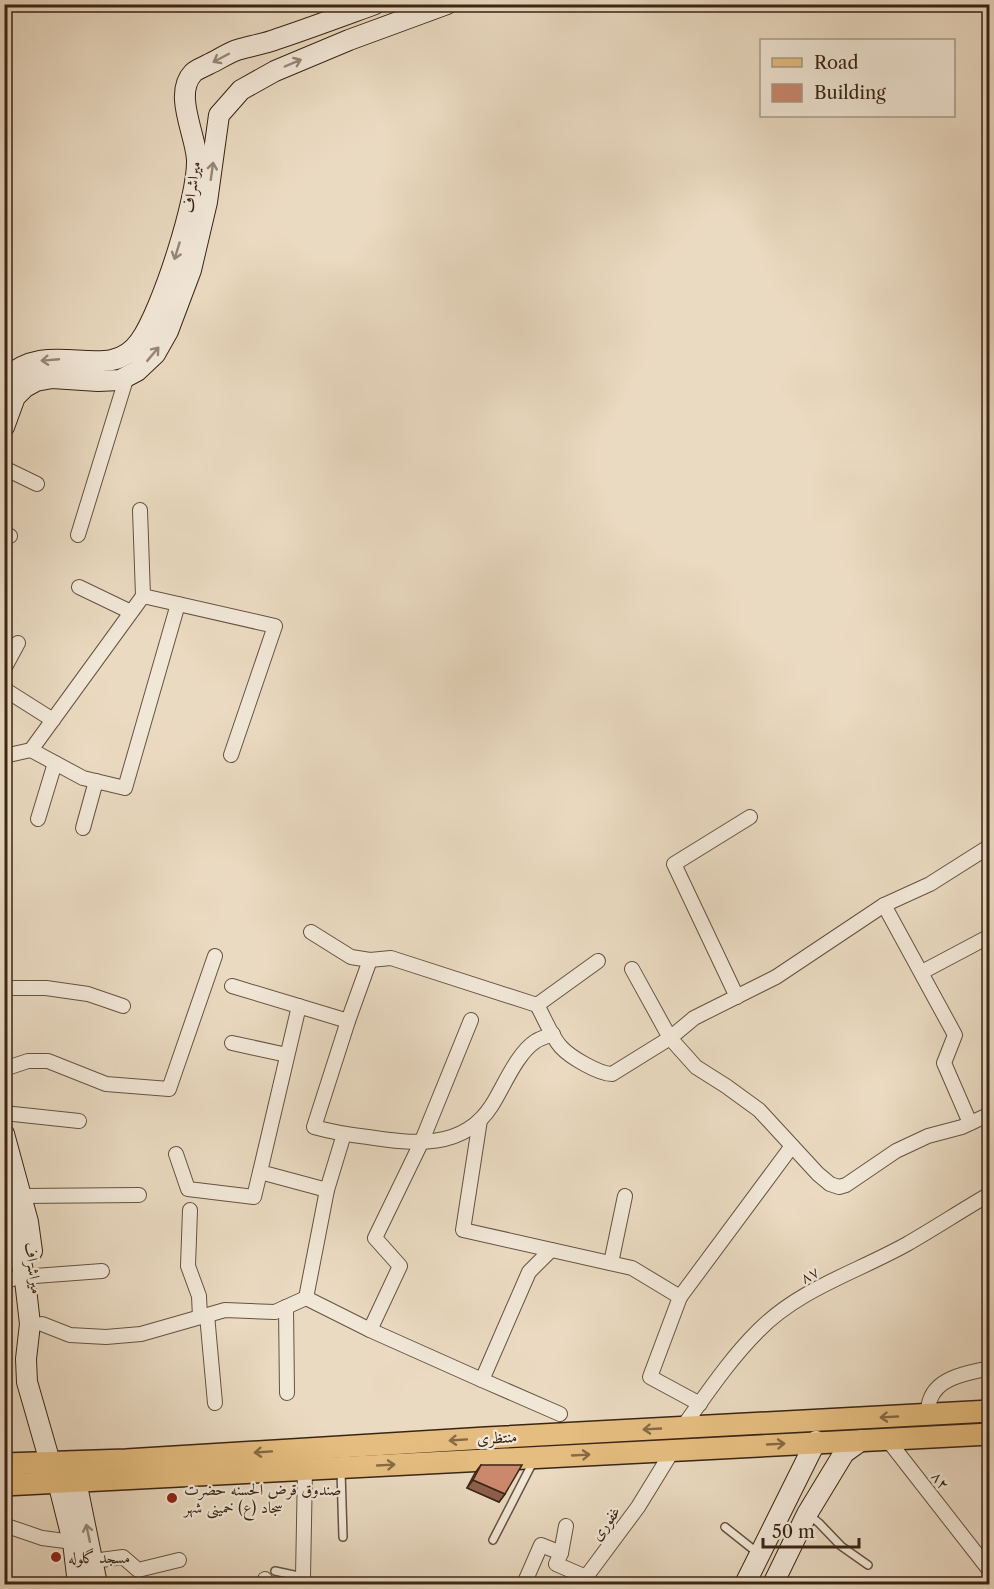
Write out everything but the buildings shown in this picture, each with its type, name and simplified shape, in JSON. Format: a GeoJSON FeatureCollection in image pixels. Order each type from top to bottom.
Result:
{"type":"FeatureCollection","features":[{"type":"Feature","properties":{"kind":"main road","name":"منتظری"},"geometry":{"type":"LineString","coordinates":[[4,1485],[67,1481],[156,1467],[682,1428],[990,1412]]}},
{"type":"Feature","properties":{"kind":"main road","name":"منتظری"},"geometry":{"type":"LineString","coordinates":[[4,1464],[50,1462],[156,1467],[305,1469],[816,1441],[990,1434]]}},
{"type":"Feature","properties":{"kind":"street","name":"میراشراف"},"geometry":{"type":"LineString","coordinates":[[4,380],[14,371],[29,363],[51,358],[115,361],[130,353],[140,342],[151,323],[162,294],[192,199],[197,160],[184,87],[194,73],[235,51],[276,40],[375,4]]}},
{"type":"Feature","properties":{"kind":"street"},"geometry":{"type":"LineString","coordinates":[[253,46],[263,78],[349,40],[447,4]]}},
{"type":"Feature","properties":{"kind":"street","name":"میراشراف"},"geometry":{"type":"LineString","coordinates":[[4,427],[15,397],[25,387],[36,381],[52,378],[120,380],[137,371],[155,354],[168,331],[191,270],[207,202],[219,115],[241,90],[263,78]]}},
{"type":"Feature","properties":{"kind":"street"},"geometry":{"type":"LineString","coordinates":[[78,535],[127,376]]}},
{"type":"Feature","properties":{"kind":"street"},"geometry":{"type":"LineString","coordinates":[[4,468],[37,484]]}},
{"type":"Feature","properties":{"kind":"street"},"geometry":{"type":"LineString","coordinates":[[4,756],[31,750],[143,596],[140,510]]}},
{"type":"Feature","properties":{"kind":"street"},"geometry":{"type":"LineString","coordinates":[[79,587],[131,612]]}},
{"type":"Feature","properties":{"kind":"street"},"geometry":{"type":"LineString","coordinates":[[143,596],[274,626],[231,755]]}},
{"type":"Feature","properties":{"kind":"street"},"geometry":{"type":"LineString","coordinates":[[31,750],[83,778],[125,788],[178,604]]}},
{"type":"Feature","properties":{"kind":"street"},"geometry":{"type":"LineString","coordinates":[[4,669],[18,643]]}},
{"type":"Feature","properties":{"kind":"street"},"geometry":{"type":"LineString","coordinates":[[4,689],[54,720]]}},
{"type":"Feature","properties":{"kind":"street"},"geometry":{"type":"LineString","coordinates":[[38,819],[55,763]]}},
{"type":"Feature","properties":{"kind":"street"},"geometry":{"type":"LineString","coordinates":[[83,828],[96,781]]}},
{"type":"Feature","properties":{"kind":"street"},"geometry":{"type":"LineString","coordinates":[[737,997],[674,864],[750,817]]}},
{"type":"Feature","properties":{"kind":"street"},"geometry":{"type":"LineString","coordinates":[[311,932],[351,957],[370,960],[391,958],[537,1005],[562,1049],[604,1074],[612,1074],[670,1038],[694,1018],[776,977],[884,905],[930,884],[990,846]]}},
{"type":"Feature","properties":{"kind":"street"},"geometry":{"type":"LineString","coordinates":[[884,905],[956,1035],[945,1063],[970,1123]]}},
{"type":"Feature","properties":{"kind":"street"},"geometry":{"type":"LineString","coordinates":[[922,972],[990,936]]}},
{"type":"Feature","properties":{"kind":"street"},"geometry":{"type":"LineString","coordinates":[[4,1069],[28,1061],[48,1061],[106,1084],[170,1089],[214,956]]}},
{"type":"Feature","properties":{"kind":"street"},"geometry":{"type":"LineString","coordinates":[[370,960],[314,1127],[406,1143],[435,1142],[463,1132],[480,1120],[526,1051],[536,1041],[553,1034]]}},
{"type":"Feature","properties":{"kind":"street"},"geometry":{"type":"LineString","coordinates":[[537,1005],[598,961]]}},
{"type":"Feature","properties":{"kind":"street"},"geometry":{"type":"LineString","coordinates":[[633,969],[670,1038],[696,1067],[759,1110],[830,1184],[839,1187],[846,1185],[896,1151],[928,1136],[990,1114]]}},
{"type":"Feature","properties":{"kind":"street"},"geometry":{"type":"LineString","coordinates":[[232,986],[348,1021]]}},
{"type":"Feature","properties":{"kind":"street"},"geometry":{"type":"LineString","coordinates":[[4,988],[46,988],[88,994],[123,1005]]}},
{"type":"Feature","properties":{"kind":"street"},"geometry":{"type":"LineString","coordinates":[[176,1154],[188,1189],[254,1197],[299,1006]]}},
{"type":"Feature","properties":{"kind":"street"},"geometry":{"type":"LineString","coordinates":[[370,1330],[400,1266],[375,1238],[421,1143],[471,1020]]}},
{"type":"Feature","properties":{"kind":"street"},"geometry":{"type":"LineString","coordinates":[[232,1043],[287,1055]]}},
{"type":"Feature","properties":{"kind":"street"},"geometry":{"type":"LineString","coordinates":[[4,1113],[79,1120]]}},
{"type":"Feature","properties":{"kind":"street"},"geometry":{"type":"LineString","coordinates":[[480,1120],[463,1230],[632,1268],[680,1297]]}},
{"type":"Feature","properties":{"kind":"street","name":"میراشراف"},"geometry":{"type":"LineString","coordinates":[[4,1134],[28,1222],[30,1324],[26,1359],[27,1382],[50,1462]]}},
{"type":"Feature","properties":{"kind":"street"},"geometry":{"type":"LineString","coordinates":[[306,1298],[327,1190],[344,1134]]}},
{"type":"Feature","properties":{"kind":"street"},"geometry":{"type":"LineString","coordinates":[[700,1404],[650,1377],[680,1297],[792,1146]]}},
{"type":"Feature","properties":{"kind":"street"},"geometry":{"type":"LineString","coordinates":[[260,1172],[327,1190]]}},
{"type":"Feature","properties":{"kind":"street","name":"میراشراف"},"geometry":{"type":"LineString","coordinates":[[4,1185],[42,1324],[32,1405]]}},
{"type":"Feature","properties":{"kind":"street","name":"۸۷"},"geometry":{"type":"LineString","coordinates":[[682,1428],[731,1361],[758,1330],[784,1308],[825,1283],[907,1244],[990,1194]]}},
{"type":"Feature","properties":{"kind":"street"},"geometry":{"type":"LineString","coordinates":[[21,1196],[139,1195]]}},
{"type":"Feature","properties":{"kind":"street"},"geometry":{"type":"LineString","coordinates":[[611,1263],[625,1196]]}},
{"type":"Feature","properties":{"kind":"street"},"geometry":{"type":"LineString","coordinates":[[190,1210],[188,1266],[199,1296],[203,1316],[215,1403]]}},
{"type":"Feature","properties":{"kind":"street"},"geometry":{"type":"LineString","coordinates":[[482,1380],[529,1272],[551,1250]]}},
{"type":"Feature","properties":{"kind":"street"},"geometry":{"type":"LineString","coordinates":[[4,1282],[29,1275],[102,1271]]}},
{"type":"Feature","properties":{"kind":"street"},"geometry":{"type":"LineString","coordinates":[[306,1298],[370,1330],[560,1414]]}},
{"type":"Feature","properties":{"kind":"street"},"geometry":{"type":"LineString","coordinates":[[42,1324],[70,1335],[106,1337],[141,1334],[225,1310],[275,1312],[306,1298]]}},
{"type":"Feature","properties":{"kind":"street"},"geometry":{"type":"LineString","coordinates":[[286,1307],[287,1393]]}},
{"type":"Feature","properties":{"kind":"street"},"geometry":{"type":"LineString","coordinates":[[928,1415],[930,1400],[936,1390],[946,1382],[960,1375],[990,1368]]}},
{"type":"Feature","properties":{"kind":"street","name":"۸۲"},"geometry":{"type":"LineString","coordinates":[[887,1439],[990,1572]]}},
{"type":"Feature","properties":{"kind":"street"},"geometry":{"type":"LineString","coordinates":[[773,1584],[807,1514],[844,1454],[862,1440]]}},
{"type":"Feature","properties":{"kind":"street"},"geometry":{"type":"LineString","coordinates":[[745,1584],[761,1556],[816,1441]]}},
{"type":"Feature","properties":{"kind":"street","name":"غفوری"},"geometry":{"type":"LineString","coordinates":[[566,1526],[561,1553],[556,1564],[585,1577],[638,1507],[673,1450]]}},
{"type":"Feature","properties":{"kind":"street"},"geometry":{"type":"LineString","coordinates":[[304,1581],[305,1469]]}},
{"type":"Feature","properties":{"kind":"street"},"geometry":{"type":"LineString","coordinates":[[67,1481],[78,1584]]}},
{"type":"Feature","properties":{"kind":"street"},"geometry":{"type":"LineString","coordinates":[[67,1481],[93,1561],[97,1584]]}},
{"type":"Feature","properties":{"kind":"street"},"geometry":{"type":"LineString","coordinates":[[4,1525],[42,1538],[72,1542]]}},
{"type":"Feature","properties":{"kind":"street"},"geometry":{"type":"LineString","coordinates":[[524,1584],[541,1545],[561,1553]]}},
{"type":"Feature","properties":{"kind":"street"},"geometry":{"type":"LineString","coordinates":[[93,1561],[123,1557],[138,1570],[179,1560]]}},
{"type":"Feature","properties":{"kind":"lane"},"geometry":{"type":"LineString","coordinates":[[493,1540],[536,1457]]}},
{"type":"Feature","properties":{"kind":"lane"},"geometry":{"type":"LineString","coordinates":[[341,1467],[343,1537]]}},
{"type":"Feature","properties":{"kind":"lane"},"geometry":{"type":"LineString","coordinates":[[807,1514],[841,1546],[868,1564]]}},
{"type":"Feature","properties":{"kind":"lane"},"geometry":{"type":"LineString","coordinates":[[725,1527],[761,1556]]}},
{"type":"Feature","properties":{"kind":"lane"},"geometry":{"type":"LineString","coordinates":[[268,1578],[304,1581]]}},
{"type":"Feature","properties":{"kind":"place","name":"صندوق قرض الحسنه حضرت سجاد (ع) خمینی شهر"},"geometry":{"type":"Point","coordinates":[172,1498]}},
{"type":"Feature","properties":{"kind":"place","name":"مسجد گلوله"},"geometry":{"type":"Point","coordinates":[56,1557]}}]}
